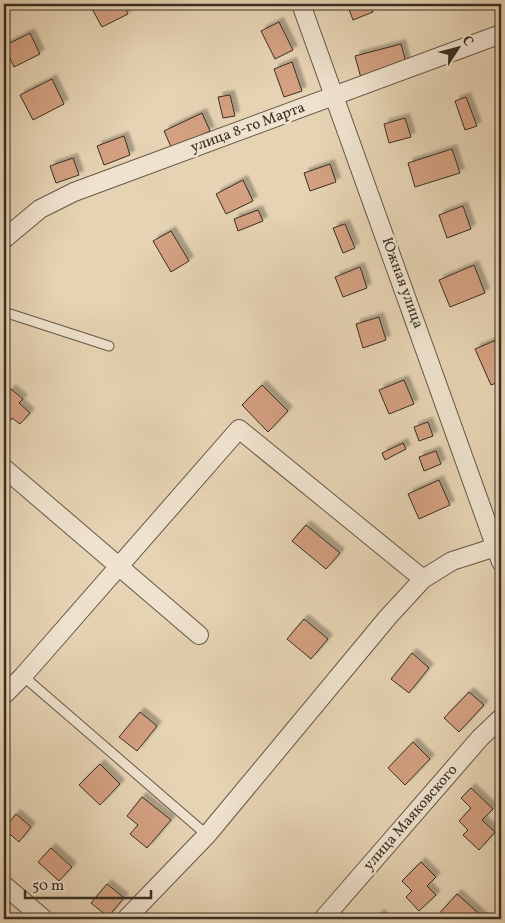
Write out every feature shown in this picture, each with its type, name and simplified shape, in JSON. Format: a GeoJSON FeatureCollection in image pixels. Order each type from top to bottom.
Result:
{"type":"FeatureCollection","features":[{"type":"Feature","properties":{"kind":"street","name":"Южная улица"},"geometry":{"type":"LineString","coordinates":[[301,4],[499,554]]}},
{"type":"Feature","properties":{"kind":"street","name":"улица 8-го Марта"},"geometry":{"type":"LineString","coordinates":[[4,238],[29,217],[62,197],[501,34]]}},
{"type":"Feature","properties":{"kind":"street"},"geometry":{"type":"LineString","coordinates":[[4,695],[23,676],[239,429],[423,578]]}},
{"type":"Feature","properties":{"kind":"street"},"geometry":{"type":"LineString","coordinates":[[4,468],[199,635]]}},
{"type":"Feature","properties":{"kind":"street"},"geometry":{"type":"LineString","coordinates":[[126,919],[207,835],[388,617],[423,578],[452,561],[499,554]]}},
{"type":"Feature","properties":{"kind":"street","name":"улица Маяковского"},"geometry":{"type":"LineString","coordinates":[[323,919],[480,738],[501,718]]}},
{"type":"Feature","properties":{"kind":"street"},"geometry":{"type":"LineString","coordinates":[[4,885],[44,919]]}},
{"type":"Feature","properties":{"kind":"lane"},"geometry":{"type":"LineString","coordinates":[[4,312],[109,346]]}},
{"type":"Feature","properties":{"kind":"lane"},"geometry":{"type":"LineString","coordinates":[[23,676],[207,835]]}},
{"type":"Feature","properties":{"kind":"building"},"geometry":{"type":"Polygon","coordinates":[[[98,4],[123,4],[128,14],[102,27],[91,7],[98,4]]]}},
{"type":"Feature","properties":{"kind":"building"},"geometry":{"type":"Polygon","coordinates":[[[347,4],[370,4],[373,12],[353,20],[347,4]]]}},
{"type":"Feature","properties":{"kind":"building"},"geometry":{"type":"Polygon","coordinates":[[[279,22],[293,50],[275,59],[261,31],[279,22]]]}},
{"type":"Feature","properties":{"kind":"building"},"geometry":{"type":"Polygon","coordinates":[[[30,33],[40,54],[14,67],[4,46],[30,33]]]}},
{"type":"Feature","properties":{"kind":"building"},"geometry":{"type":"Polygon","coordinates":[[[401,44],[407,66],[361,78],[355,56],[401,44]]]}},
{"type":"Feature","properties":{"kind":"building"},"geometry":{"type":"Polygon","coordinates":[[[292,62],[302,91],[284,97],[274,69],[292,62]]]}},
{"type":"Feature","properties":{"kind":"building"},"geometry":{"type":"Polygon","coordinates":[[[52,79],[64,104],[33,120],[20,95],[52,79]]]}},
{"type":"Feature","properties":{"kind":"building"},"geometry":{"type":"Polygon","coordinates":[[[230,95],[235,116],[223,118],[218,97],[230,95]]]}},
{"type":"Feature","properties":{"kind":"building"},"geometry":{"type":"Polygon","coordinates":[[[466,97],[477,126],[465,130],[455,101],[466,97]]]}},
{"type":"Feature","properties":{"kind":"building"},"geometry":{"type":"Polygon","coordinates":[[[202,113],[210,131],[172,149],[164,131],[202,113]]]}},
{"type":"Feature","properties":{"kind":"building"},"geometry":{"type":"Polygon","coordinates":[[[405,118],[411,137],[389,143],[384,124],[405,118]]]}},
{"type":"Feature","properties":{"kind":"building"},"geometry":{"type":"Polygon","coordinates":[[[124,136],[130,155],[104,165],[97,146],[124,136]]]}},
{"type":"Feature","properties":{"kind":"building"},"geometry":{"type":"Polygon","coordinates":[[[452,149],[460,173],[415,187],[408,163],[452,149]]]}},
{"type":"Feature","properties":{"kind":"building"},"geometry":{"type":"Polygon","coordinates":[[[73,158],[79,175],[56,183],[50,166],[73,158]]]}},
{"type":"Feature","properties":{"kind":"building"},"geometry":{"type":"Polygon","coordinates":[[[330,164],[336,182],[310,191],[304,173],[330,164]]]}},
{"type":"Feature","properties":{"kind":"building"},"geometry":{"type":"Polygon","coordinates":[[[243,180],[253,201],[226,214],[216,194],[243,180]]]}},
{"type":"Feature","properties":{"kind":"building"},"geometry":{"type":"Polygon","coordinates":[[[463,206],[471,229],[447,238],[439,215],[463,206]]]}},
{"type":"Feature","properties":{"kind":"building"},"geometry":{"type":"Polygon","coordinates":[[[258,210],[263,221],[238,231],[234,219],[258,210]]]}},
{"type":"Feature","properties":{"kind":"building"},"geometry":{"type":"Polygon","coordinates":[[[345,224],[355,248],[343,253],[333,228],[345,224]]]}},
{"type":"Feature","properties":{"kind":"building"},"geometry":{"type":"Polygon","coordinates":[[[171,231],[189,261],[171,272],[153,241],[171,231]]]}},
{"type":"Feature","properties":{"kind":"building"},"geometry":{"type":"Polygon","coordinates":[[[474,265],[485,293],[450,307],[439,280],[474,265]]]}},
{"type":"Feature","properties":{"kind":"building"},"geometry":{"type":"Polygon","coordinates":[[[360,267],[367,288],[343,297],[335,277],[360,267]]]}},
{"type":"Feature","properties":{"kind":"building"},"geometry":{"type":"Polygon","coordinates":[[[379,317],[386,340],[363,348],[356,324],[379,317]]]}},
{"type":"Feature","properties":{"kind":"building"},"geometry":{"type":"Polygon","coordinates":[[[501,338],[501,381],[491,385],[475,349],[501,338]]]}},
{"type":"Feature","properties":{"kind":"building"},"geometry":{"type":"Polygon","coordinates":[[[404,380],[414,404],[389,414],[379,390],[404,380]]]}},
{"type":"Feature","properties":{"kind":"building"},"geometry":{"type":"Polygon","coordinates":[[[262,385],[288,411],[268,432],[242,405],[262,385]]]}},
{"type":"Feature","properties":{"kind":"building"},"geometry":{"type":"Polygon","coordinates":[[[11,389],[23,399],[19,403],[30,413],[20,424],[12,418],[5,426],[4,397],[11,389]]]}},
{"type":"Feature","properties":{"kind":"building"},"geometry":{"type":"Polygon","coordinates":[[[428,422],[433,436],[419,441],[414,427],[428,422]]]}},
{"type":"Feature","properties":{"kind":"building"},"geometry":{"type":"Polygon","coordinates":[[[403,443],[406,449],[385,460],[382,453],[403,443]]]}},
{"type":"Feature","properties":{"kind":"building"},"geometry":{"type":"Polygon","coordinates":[[[436,451],[441,464],[424,471],[419,457],[436,451]]]}},
{"type":"Feature","properties":{"kind":"building"},"geometry":{"type":"Polygon","coordinates":[[[439,480],[450,505],[419,519],[408,494],[439,480]]]}},
{"type":"Feature","properties":{"kind":"building"},"geometry":{"type":"Polygon","coordinates":[[[306,525],[340,553],[326,569],[292,541],[306,525]]]}},
{"type":"Feature","properties":{"kind":"building"},"geometry":{"type":"Polygon","coordinates":[[[304,619],[328,639],[311,659],[287,639],[304,619]]]}},
{"type":"Feature","properties":{"kind":"building"},"geometry":{"type":"Polygon","coordinates":[[[412,653],[429,668],[409,693],[391,679],[412,653]]]}},
{"type":"Feature","properties":{"kind":"building"},"geometry":{"type":"Polygon","coordinates":[[[469,692],[484,705],[459,732],[444,718],[469,692]]]}},
{"type":"Feature","properties":{"kind":"building"},"geometry":{"type":"Polygon","coordinates":[[[140,712],[157,726],[137,751],[119,737],[140,712]]]}},
{"type":"Feature","properties":{"kind":"building"},"geometry":{"type":"Polygon","coordinates":[[[413,742],[430,759],[405,785],[388,768],[413,742]]]}},
{"type":"Feature","properties":{"kind":"building"},"geometry":{"type":"Polygon","coordinates":[[[100,764],[120,784],[100,805],[79,785],[100,764]]]}},
{"type":"Feature","properties":{"kind":"building"},"geometry":{"type":"Polygon","coordinates":[[[471,788],[493,809],[482,820],[495,832],[479,850],[463,835],[468,830],[459,821],[471,808],[461,798],[471,788]]]}},
{"type":"Feature","properties":{"kind":"building"},"geometry":{"type":"Polygon","coordinates":[[[142,797],[171,820],[147,848],[130,834],[138,825],[127,816],[142,797]]]}},
{"type":"Feature","properties":{"kind":"building"},"geometry":{"type":"Polygon","coordinates":[[[16,814],[31,827],[19,842],[4,829],[16,814]]]}},
{"type":"Feature","properties":{"kind":"building"},"geometry":{"type":"Polygon","coordinates":[[[51,848],[72,867],[59,881],[38,862],[51,848]]]}},
{"type":"Feature","properties":{"kind":"building"},"geometry":{"type":"Polygon","coordinates":[[[421,862],[436,877],[427,886],[436,895],[419,911],[406,897],[412,891],[402,881],[421,862]]]}},
{"type":"Feature","properties":{"kind":"building"},"geometry":{"type":"Polygon","coordinates":[[[107,884],[124,898],[108,917],[91,903],[107,884]]]}},
{"type":"Feature","properties":{"kind":"building"},"geometry":{"type":"Polygon","coordinates":[[[457,894],[485,919],[439,919],[436,917],[457,894]]]}},
{"type":"Feature","properties":{"kind":"building"},"geometry":{"type":"Polygon","coordinates":[[[380,914],[385,919],[374,919],[380,914]]]}}]}
